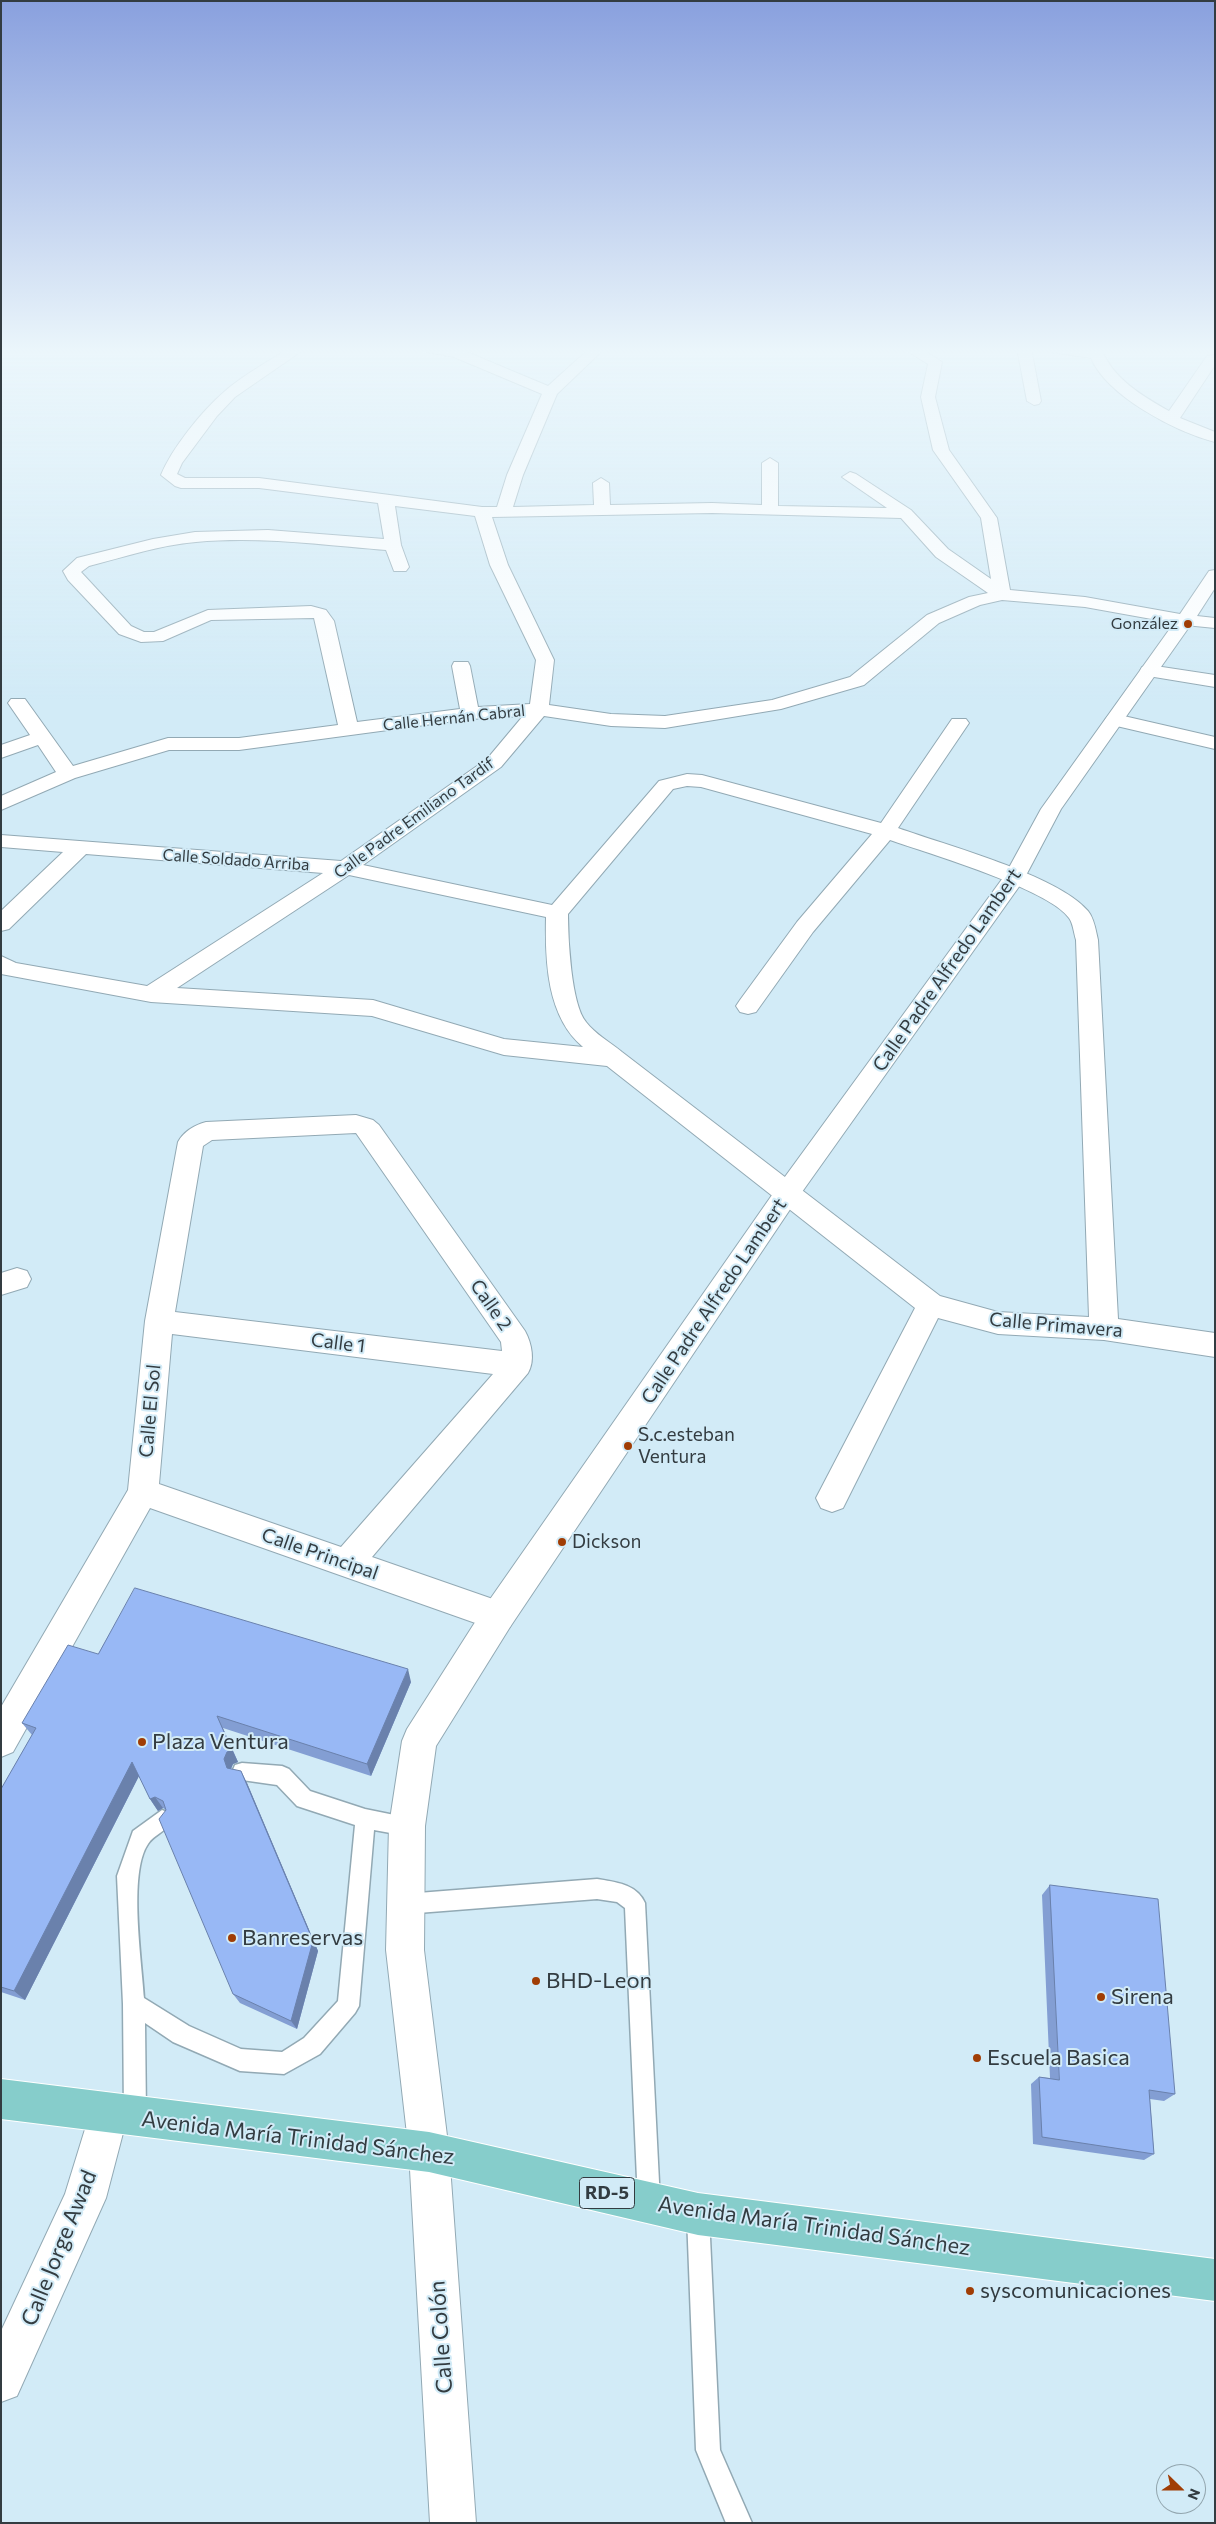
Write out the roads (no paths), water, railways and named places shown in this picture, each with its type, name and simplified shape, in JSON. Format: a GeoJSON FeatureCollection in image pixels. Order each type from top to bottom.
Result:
{"type":"FeatureCollection","features":[{"type":"Feature","properties":{"kind":"main road","name":"Avenida María Trinidad Sánchez"},"geometry":{"type":"LineString","coordinates":[[1,2099],[429,2152],[698,2214],[1215,2280]]}},
{"type":"Feature","properties":{"kind":"street"},"geometry":{"type":"LineString","coordinates":[[174,466],[169,475],[181,483],[259,483],[482,512],[712,508],[905,513]]}},
{"type":"Feature","properties":{"kind":"street"},"geometry":{"type":"LineString","coordinates":[[504,511],[519,466]]}},
{"type":"Feature","properties":{"kind":"street"},"geometry":{"type":"LineString","coordinates":[[770,466],[770,510]]}},
{"type":"Feature","properties":{"kind":"street"},"geometry":{"type":"LineString","coordinates":[[952,466],[989,518],[1002,595]]}},
{"type":"Feature","properties":{"kind":"street"},"geometry":{"type":"LineString","coordinates":[[850,477],[905,513],[942,553],[1002,595]]}},
{"type":"Feature","properties":{"kind":"street"},"geometry":{"type":"LineString","coordinates":[[601,483],[602,509]]}},
{"type":"Feature","properties":{"kind":"street"},"geometry":{"type":"LineString","coordinates":[[386,501],[393,545],[400,567]]}},
{"type":"Feature","properties":{"kind":"street"},"geometry":{"type":"LineString","coordinates":[[482,512],[499,565],[545,660],[539,709]]}},
{"type":"Feature","properties":{"kind":"street"},"geometry":{"type":"LineString","coordinates":[[349,730],[325,621],[320,614],[311,611],[208,615],[156,637],[141,637],[125,630],[74,576],[72,571],[83,562],[175,539],[197,536],[231,534],[393,545]]}},
{"type":"Feature","properties":{"kind":"street","name":"Calle Padre Alfredo Lambert"},"geometry":{"type":"LineString","coordinates":[[429,2152],[405,1950],[406,1826],[419,1741],[498,1616],[788,1192],[1015,876],[1051,809],[1215,575]]}},
{"type":"Feature","properties":{"kind":"street","name":"Calle Hernán Cabral"},"geometry":{"type":"LineString","coordinates":[[1,804],[68,774],[168,744],[239,744],[470,713],[539,709],[611,720],[665,722],[774,705],[857,681],[932,619],[975,601],[1002,595],[1085,602],[1185,620],[1215,623]]}},
{"type":"Feature","properties":{"kind":"street"},"geometry":{"type":"LineString","coordinates":[[461,666],[470,713]]}},
{"type":"Feature","properties":{"kind":"street"},"geometry":{"type":"LineString","coordinates":[[1149,671],[1215,681]]}},
{"type":"Feature","properties":{"kind":"street"},"geometry":{"type":"LineString","coordinates":[[18,703],[68,774]]}},
{"type":"Feature","properties":{"kind":"street","name":"Calle Padre Emiliano Tardif"},"geometry":{"type":"LineString","coordinates":[[150,994],[345,868],[494,763],[539,709]]}},
{"type":"Feature","properties":{"kind":"street"},"geometry":{"type":"LineString","coordinates":[[1115,720],[1215,743]]}},
{"type":"Feature","properties":{"kind":"street"},"geometry":{"type":"LineString","coordinates":[[748,1006],[805,927],[886,831],[958,723]]}},
{"type":"Feature","properties":{"kind":"street"},"geometry":{"type":"LineString","coordinates":[[1,752],[42,737]]}},
{"type":"Feature","properties":{"kind":"street"},"geometry":{"type":"LineString","coordinates":[[557,913],[666,785],[677,781],[702,781],[886,831],[1015,876],[1058,897],[1080,915],[1087,940],[1104,1329]]}},
{"type":"Feature","properties":{"kind":"street","name":"Calle Soldado Arriba"},"geometry":{"type":"LineString","coordinates":[[1,841],[345,868],[500,899],[557,913]]}},
{"type":"Feature","properties":{"kind":"street"},"geometry":{"type":"LineString","coordinates":[[1,924],[80,848]]}},
{"type":"Feature","properties":{"kind":"street","name":"Calle Primavera"},"geometry":{"type":"LineString","coordinates":[[557,913],[556,940],[565,994],[573,1024],[613,1058],[788,1192],[931,1306],[998,1323],[1104,1329],[1215,1345]]}},
{"type":"Feature","properties":{"kind":"street"},"geometry":{"type":"LineString","coordinates":[[1,963],[9,969],[150,994],[373,1008],[504,1047],[613,1058]]}},
{"type":"Feature","properties":{"kind":"street","name":"Calle 2"},"geometry":{"type":"LineString","coordinates":[[282,1126],[356,1124],[364,1126],[370,1132],[515,1339],[518,1365]]}},
{"type":"Feature","properties":{"kind":"street","name":"Calle El Sol"},"geometry":{"type":"LineString","coordinates":[[1,1740],[143,1492],[159,1321],[191,1142],[206,1131],[282,1126]]}},
{"type":"Feature","properties":{"kind":"street"},"geometry":{"type":"LineString","coordinates":[[832,1498],[931,1306]]}},
{"type":"Feature","properties":{"kind":"street","name":"Calle 1"},"geometry":{"type":"LineString","coordinates":[[159,1321],[518,1365]]}},
{"type":"Feature","properties":{"kind":"street"},"geometry":{"type":"LineString","coordinates":[[346,1564],[518,1365]]}},
{"type":"Feature","properties":{"kind":"street","name":"Calle Principal"},"geometry":{"type":"LineString","coordinates":[[143,1492],[498,1616]]}},
{"type":"Feature","properties":{"kind":"street","name":"Calle Jorge Awad"},"geometry":{"type":"LineString","coordinates":[[1,2380],[122,2115]]}},
{"type":"Feature","properties":{"kind":"street","name":"Calle Colón"},"geometry":{"type":"LineString","coordinates":[[429,2152],[453,2523]]}},
{"type":"Feature","properties":{"kind":"lane"},"geometry":{"type":"LineString","coordinates":[[242,1772],[282,1776],[304,1798],[365,1819],[406,1826]]}},
{"type":"Feature","properties":{"kind":"lane"},"geometry":{"type":"LineString","coordinates":[[134,2004],[181,2034],[240,2060],[284,2063],[312,2046],[348,2006],[365,1819]]}},
{"type":"Feature","properties":{"kind":"lane"},"geometry":{"type":"LineString","coordinates":[[122,2115],[134,2004],[127,1876],[140,1838],[162,1820]]}},
{"type":"Feature","properties":{"kind":"lane"},"geometry":{"type":"LineString","coordinates":[[405,1904],[597,1889],[621,1893],[635,1903],[650,2203]]}},
{"type":"Feature","properties":{"kind":"lane"},"geometry":{"type":"LineString","coordinates":[[698,2214],[708,2450],[738,2523]]}},
{"type":"Feature","properties":{"kind":"place","name":"González"},"geometry":{"type":"Point","coordinates":[1188,624]}},
{"type":"Feature","properties":{"kind":"place","name":"S.c.esteban Ventura"},"geometry":{"type":"Point","coordinates":[628,1446]}},
{"type":"Feature","properties":{"kind":"place","name":"Dickson"},"geometry":{"type":"Point","coordinates":[562,1542]}},
{"type":"Feature","properties":{"kind":"place","name":"Plaza Ventura"},"geometry":{"type":"Point","coordinates":[142,1742]}},
{"type":"Feature","properties":{"kind":"place","name":"Banreservas"},"geometry":{"type":"Point","coordinates":[232,1938]}},
{"type":"Feature","properties":{"kind":"place","name":"BHD-Leon"},"geometry":{"type":"Point","coordinates":[536,1981]}},
{"type":"Feature","properties":{"kind":"place","name":"Sirena"},"geometry":{"type":"Point","coordinates":[1101,1997]}},
{"type":"Feature","properties":{"kind":"place","name":"Escuela Basica"},"geometry":{"type":"Point","coordinates":[977,2058]}},
{"type":"Feature","properties":{"kind":"place","name":"syscomunicaciones"},"geometry":{"type":"Point","coordinates":[970,2291]}}]}
